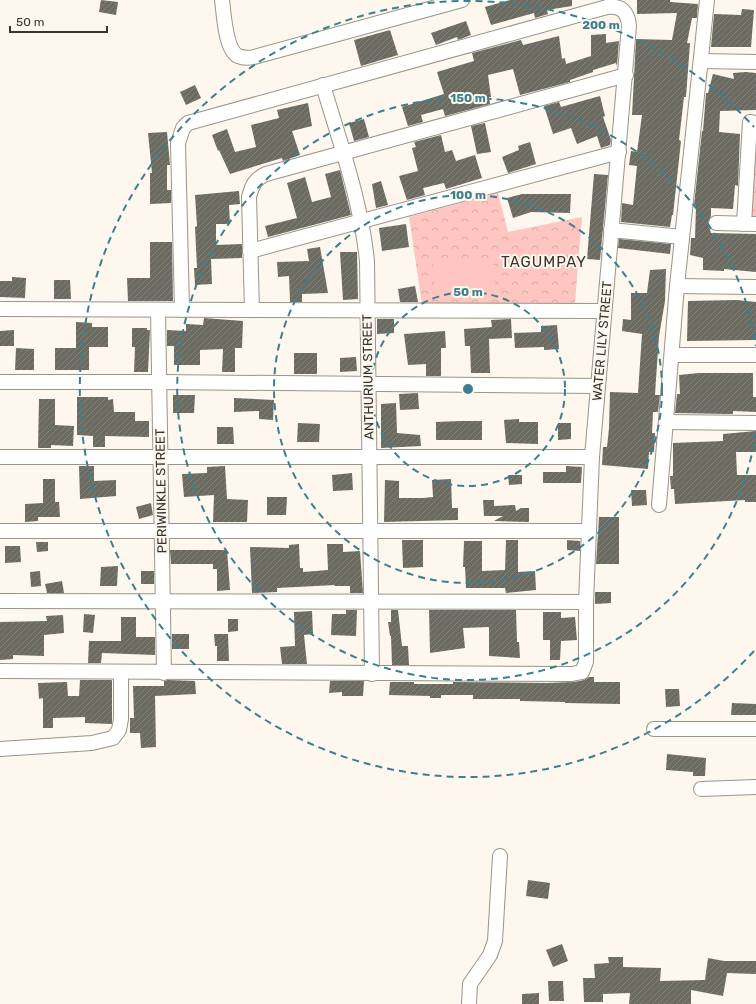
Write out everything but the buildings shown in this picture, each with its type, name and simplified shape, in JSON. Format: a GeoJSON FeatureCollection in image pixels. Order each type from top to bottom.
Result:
{"type":"FeatureCollection","features":[{"type":"Feature","properties":{"kind":"street"},"geometry":{"type":"LineString","coordinates":[[222,0],[228,41],[232,50],[237,55],[244,58],[254,57],[462,0]]}},
{"type":"Feature","properties":{"kind":"street"},"geometry":{"type":"LineString","coordinates":[[659,505],[677,286],[702,61],[707,0]]}},
{"type":"Feature","properties":{"kind":"street","name":"WATER LILY STREET"},"geometry":{"type":"LineString","coordinates":[[323,86],[607,7],[619,7],[625,11],[628,19],[629,26],[626,75],[592,457],[588,531],[586,662],[582,672],[572,674],[372,674]]}},
{"type":"Feature","properties":{"kind":"street"},"geometry":{"type":"LineString","coordinates":[[702,61],[756,62]]}},
{"type":"Feature","properties":{"kind":"street"},"geometry":{"type":"LineString","coordinates":[[252,310],[248,197],[251,186],[257,178],[266,174],[626,75]]}},
{"type":"Feature","properties":{"kind":"street"},"geometry":{"type":"LineString","coordinates":[[182,310],[178,143],[182,128],[188,123],[196,120],[323,86]]}},
{"type":"Feature","properties":{"kind":"street","name":"ANTHURIUM STREET"},"geometry":{"type":"LineString","coordinates":[[323,86],[344,153],[361,222],[367,261],[372,674]]}},
{"type":"Feature","properties":{"kind":"street"},"geometry":{"type":"LineString","coordinates":[[716,223],[750,224],[750,122],[756,123]]}},
{"type":"Feature","properties":{"kind":"street"},"geometry":{"type":"LineString","coordinates":[[250,251],[619,152]]}},
{"type":"Feature","properties":{"kind":"street"},"geometry":{"type":"LineString","coordinates":[[611,230],[682,237]]}},
{"type":"Feature","properties":{"kind":"street"},"geometry":{"type":"LineString","coordinates":[[677,286],[756,287]]}},
{"type":"Feature","properties":{"kind":"street"},"geometry":{"type":"LineString","coordinates":[[0,310],[604,311]]}},
{"type":"Feature","properties":{"kind":"street","name":"PERIWINKLE STREET"},"geometry":{"type":"LineString","coordinates":[[158,310],[164,673]]}},
{"type":"Feature","properties":{"kind":"street"},"geometry":{"type":"LineString","coordinates":[[672,355],[756,356]]}},
{"type":"Feature","properties":{"kind":"street"},"geometry":{"type":"LineString","coordinates":[[0,382],[598,386]]}},
{"type":"Feature","properties":{"kind":"street"},"geometry":{"type":"LineString","coordinates":[[666,422],[756,423]]}},
{"type":"Feature","properties":{"kind":"street"},"geometry":{"type":"LineString","coordinates":[[0,457],[592,457]]}},
{"type":"Feature","properties":{"kind":"street"},"geometry":{"type":"LineString","coordinates":[[0,531],[588,531]]}},
{"type":"Feature","properties":{"kind":"street"},"geometry":{"type":"LineString","coordinates":[[0,601],[586,602]]}},
{"type":"Feature","properties":{"kind":"street"},"geometry":{"type":"LineString","coordinates":[[0,671],[372,674]]}},
{"type":"Feature","properties":{"kind":"street"},"geometry":{"type":"LineString","coordinates":[[0,750],[92,743],[113,738],[119,730],[121,672]]}},
{"type":"Feature","properties":{"kind":"street"},"geometry":{"type":"LineString","coordinates":[[654,729],[756,729]]}},
{"type":"Feature","properties":{"kind":"street"},"geometry":{"type":"LineString","coordinates":[[701,788],[756,787]]}},
{"type":"Feature","properties":{"kind":"street"},"geometry":{"type":"LineString","coordinates":[[468,1004],[470,984],[490,955],[495,941],[500,856]]}},
{"type":"Feature","properties":{"kind":"green space"},"geometry":{"type":"Polygon","coordinates":[[[756,128],[756,218],[751,218],[756,128]]]}},
{"type":"Feature","properties":{"kind":"green space"},"geometry":{"type":"Polygon","coordinates":[[[498,193],[508,232],[582,217],[575,303],[422,304],[409,217],[498,193]]]}},
{"type":"Feature","properties":{"kind":"green space"},"geometry":{"type":"Polygon","coordinates":[[[493,258],[496,295],[436,299],[433,262],[493,258]]]}},
{"type":"Feature","properties":{"kind":"district","name":"TAGUMPAY"},"geometry":{"type":"Point","coordinates":[544,262]}}]}
